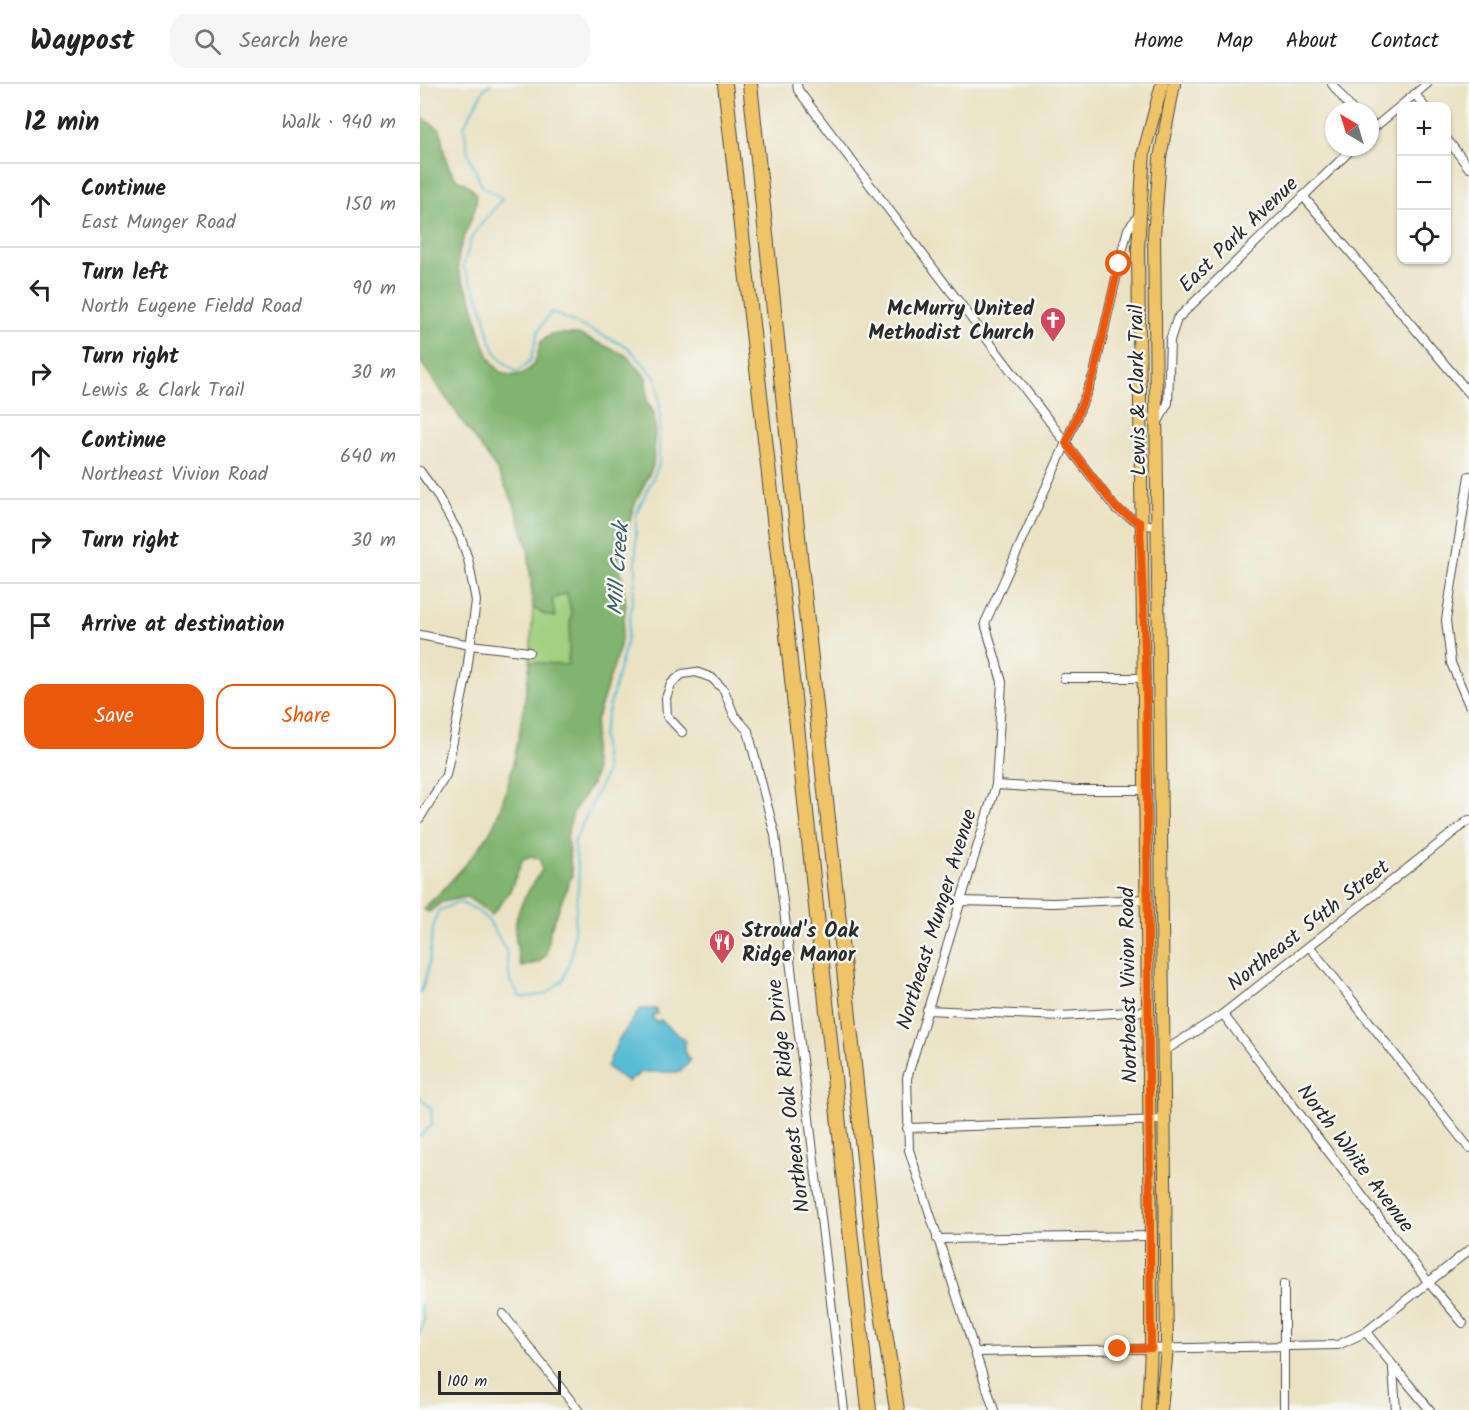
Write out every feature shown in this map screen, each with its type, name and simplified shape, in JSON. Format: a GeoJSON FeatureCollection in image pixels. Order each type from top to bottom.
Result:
{"type":"FeatureCollection","features":[{"type":"Feature","properties":{"kind":"highway"},"geometry":{"type":"LineString","coordinates":[[725,84],[869,1410]]}},
{"type":"Feature","properties":{"kind":"highway"},"geometry":{"type":"LineString","coordinates":[[750,84],[877,1281],[897,1410]]}},
{"type":"Feature","properties":{"kind":"main road","name":"Lewis & Clark Trail"},"geometry":{"type":"LineString","coordinates":[[1140,560],[1139,215],[1144,152],[1162,84]]}},
{"type":"Feature","properties":{"kind":"main road","name":"Lewis & Clark Trail"},"geometry":{"type":"LineString","coordinates":[[1158,553],[1154,235],[1160,158],[1173,84]]}},
{"type":"Feature","properties":{"kind":"main road","name":"Northeast Vivion Road"},"geometry":{"type":"LineString","coordinates":[[1158,553],[1167,1348],[1161,1410]]}},
{"type":"Feature","properties":{"kind":"main road","name":"Northeast Vivion Road"},"geometry":{"type":"LineString","coordinates":[[1140,560],[1146,678],[1146,899],[1151,1236],[1151,1348],[1148,1410]]}},
{"type":"Feature","properties":{"kind":"street"},"geometry":{"type":"LineString","coordinates":[[1332,84],[1346,102]]}},
{"type":"Feature","properties":{"kind":"street"},"geometry":{"type":"LineString","coordinates":[[1379,124],[1427,84]]}},
{"type":"Feature","properties":{"kind":"street"},"geometry":{"type":"LineString","coordinates":[[797,87],[1116,508],[1140,523],[1158,527]]}},
{"type":"Feature","properties":{"kind":"street"},"geometry":{"type":"LineString","coordinates":[[1415,94],[1421,102]]}},
{"type":"Feature","properties":{"kind":"street"},"geometry":{"type":"LineString","coordinates":[[1451,145],[1469,168]]}},
{"type":"Feature","properties":{"kind":"street","name":"East Park Avenue"},"geometry":{"type":"LineString","coordinates":[[1157,423],[1168,403],[1171,335],[1180,315],[1345,156]]}},
{"type":"Feature","properties":{"kind":"street"},"geometry":{"type":"LineString","coordinates":[[1303,196],[1469,393]]}},
{"type":"Feature","properties":{"kind":"street","name":"Northeast Munger Avenue"},"geometry":{"type":"LineString","coordinates":[[994,1410],[977,1352],[937,1239],[909,1150],[907,1078],[996,785],[1002,682],[985,623],[1066,443],[1094,374],[1128,229],[1139,215]]}},
{"type":"Feature","properties":{"kind":"street"},"geometry":{"type":"LineString","coordinates":[[420,471],[449,514],[468,559],[476,601],[466,678],[446,775],[420,818]]}},
{"type":"Feature","properties":{"kind":"street"},"geometry":{"type":"LineString","coordinates":[[1469,476],[1446,620],[1451,663],[1469,705]]}},
{"type":"Feature","properties":{"kind":"street"},"geometry":{"type":"LineString","coordinates":[[420,635],[470,645],[529,652]]}},
{"type":"Feature","properties":{"kind":"street","name":"Northeast Oak Ridge Drive"},"geometry":{"type":"LineString","coordinates":[[682,732],[667,716],[666,698],[671,684],[682,674],[696,672],[712,678],[724,690],[734,715],[748,731],[775,835],[844,1410]]}},
{"type":"Feature","properties":{"kind":"street"},"geometry":{"type":"LineString","coordinates":[[1064,678],[1146,678]]}},
{"type":"Feature","properties":{"kind":"street"},"geometry":{"type":"LineString","coordinates":[[996,785],[1076,790],[1146,790]]}},
{"type":"Feature","properties":{"kind":"street","name":"Northeast 54th Street"},"geometry":{"type":"LineString","coordinates":[[1164,1051],[1223,1014],[1469,820]]}},
{"type":"Feature","properties":{"kind":"street"},"geometry":{"type":"LineString","coordinates":[[959,901],[1053,903],[1146,899]]}},
{"type":"Feature","properties":{"kind":"street"},"geometry":{"type":"LineString","coordinates":[[1310,947],[1469,1148]]}},
{"type":"Feature","properties":{"kind":"street"},"geometry":{"type":"LineString","coordinates":[[927,1010],[1061,1016],[1148,1011]]}},
{"type":"Feature","properties":{"kind":"street","name":"North White Avenue"},"geometry":{"type":"LineString","coordinates":[[1223,1014],[1429,1283],[1463,1323]]}},
{"type":"Feature","properties":{"kind":"street"},"geometry":{"type":"LineString","coordinates":[[908,1128],[1165,1120]]}},
{"type":"Feature","properties":{"kind":"street"},"geometry":{"type":"LineString","coordinates":[[937,1239],[1151,1236]]}},
{"type":"Feature","properties":{"kind":"street"},"geometry":{"type":"LineString","coordinates":[[977,1352],[1338,1344],[1366,1332],[1469,1250]]}},
{"type":"Feature","properties":{"kind":"street"},"geometry":{"type":"LineString","coordinates":[[1284,1284],[1284,1410]]}},
{"type":"Feature","properties":{"kind":"street"},"geometry":{"type":"LineString","coordinates":[[503,1314],[578,1410]]}},
{"type":"Feature","properties":{"kind":"street"},"geometry":{"type":"LineString","coordinates":[[1366,1332],[1393,1369],[1407,1380],[1430,1410]]}},
{"type":"Feature","properties":{"kind":"street"},"geometry":{"type":"LineString","coordinates":[[1393,1369],[1396,1410]]}},
{"type":"Feature","properties":{"kind":"green space"},"geometry":{"type":"Polygon","coordinates":[[[420,117],[440,129],[451,172],[475,193],[475,209],[460,251],[459,272],[471,297],[481,337],[492,363],[500,371],[510,375],[523,373],[533,364],[540,343],[551,334],[578,334],[626,355],[646,377],[647,402],[654,413],[653,466],[634,506],[619,558],[626,605],[620,646],[596,721],[593,753],[595,772],[592,784],[574,810],[567,838],[572,875],[550,931],[546,955],[539,962],[521,967],[517,951],[517,915],[526,895],[542,870],[540,859],[531,856],[523,859],[510,891],[492,915],[467,897],[442,902],[429,912],[423,909],[472,857],[494,824],[513,765],[530,662],[568,665],[571,612],[567,593],[552,599],[555,617],[543,614],[533,607],[528,548],[514,504],[497,470],[420,361],[420,117]]]}},
{"type":"Feature","properties":{"kind":"green space"},"geometry":{"type":"Polygon","coordinates":[[[568,593],[571,612],[568,665],[530,662],[533,607],[543,614],[555,617],[552,598],[568,593]]]}},
{"type":"Feature","properties":{"kind":"water"},"geometry":{"type":"Polygon","coordinates":[[[640,1009],[656,1009],[657,1014],[653,1015],[653,1019],[657,1022],[661,1020],[685,1041],[685,1053],[690,1061],[680,1072],[642,1072],[628,1082],[607,1067],[618,1041],[640,1009]]]}},
{"type":"Feature","properties":{"kind":"waterway","name":"Mill Creek"},"geometry":{"type":"LineString","coordinates":[[420,993],[427,972],[438,911],[458,902],[475,909],[489,921],[506,950],[510,981],[521,998],[546,994],[563,980],[572,954],[579,877],[574,842],[606,773],[602,736],[626,644],[636,574],[636,514],[659,465],[660,407],[657,379],[628,347],[551,312],[538,331],[531,360],[517,372],[506,364],[494,350],[485,316],[463,267],[472,236],[502,199],[482,186],[468,153],[464,126],[484,89],[491,84]]}},
{"type":"Feature","properties":{"kind":"waterway","name":"Mill Creek"},"geometry":{"type":"LineString","coordinates":[[420,1098],[431,1108],[432,1125],[420,1136]]}},
{"type":"Feature","properties":{"kind":"waterway","name":"Mill Creek"},"geometry":{"type":"LineString","coordinates":[[420,1305],[424,1320],[420,1333]]}},
{"type":"Feature","properties":{"kind":"place","name":"McMurry United Methodist Church"},"geometry":{"type":"Point","coordinates":[1053,343]}},
{"type":"Feature","properties":{"kind":"place","name":"Stroud's Oak Ridge Manor"},"geometry":{"type":"Point","coordinates":[722,965]}},
{"type":"Feature","properties":{"kind":"route"},"geometry":{"type":"LineString","coordinates":[[1118,1349],[1151,1348],[1146,678],[1140,523],[1116,508],[1066,443],[1094,374],[1119,264]]}}]}
